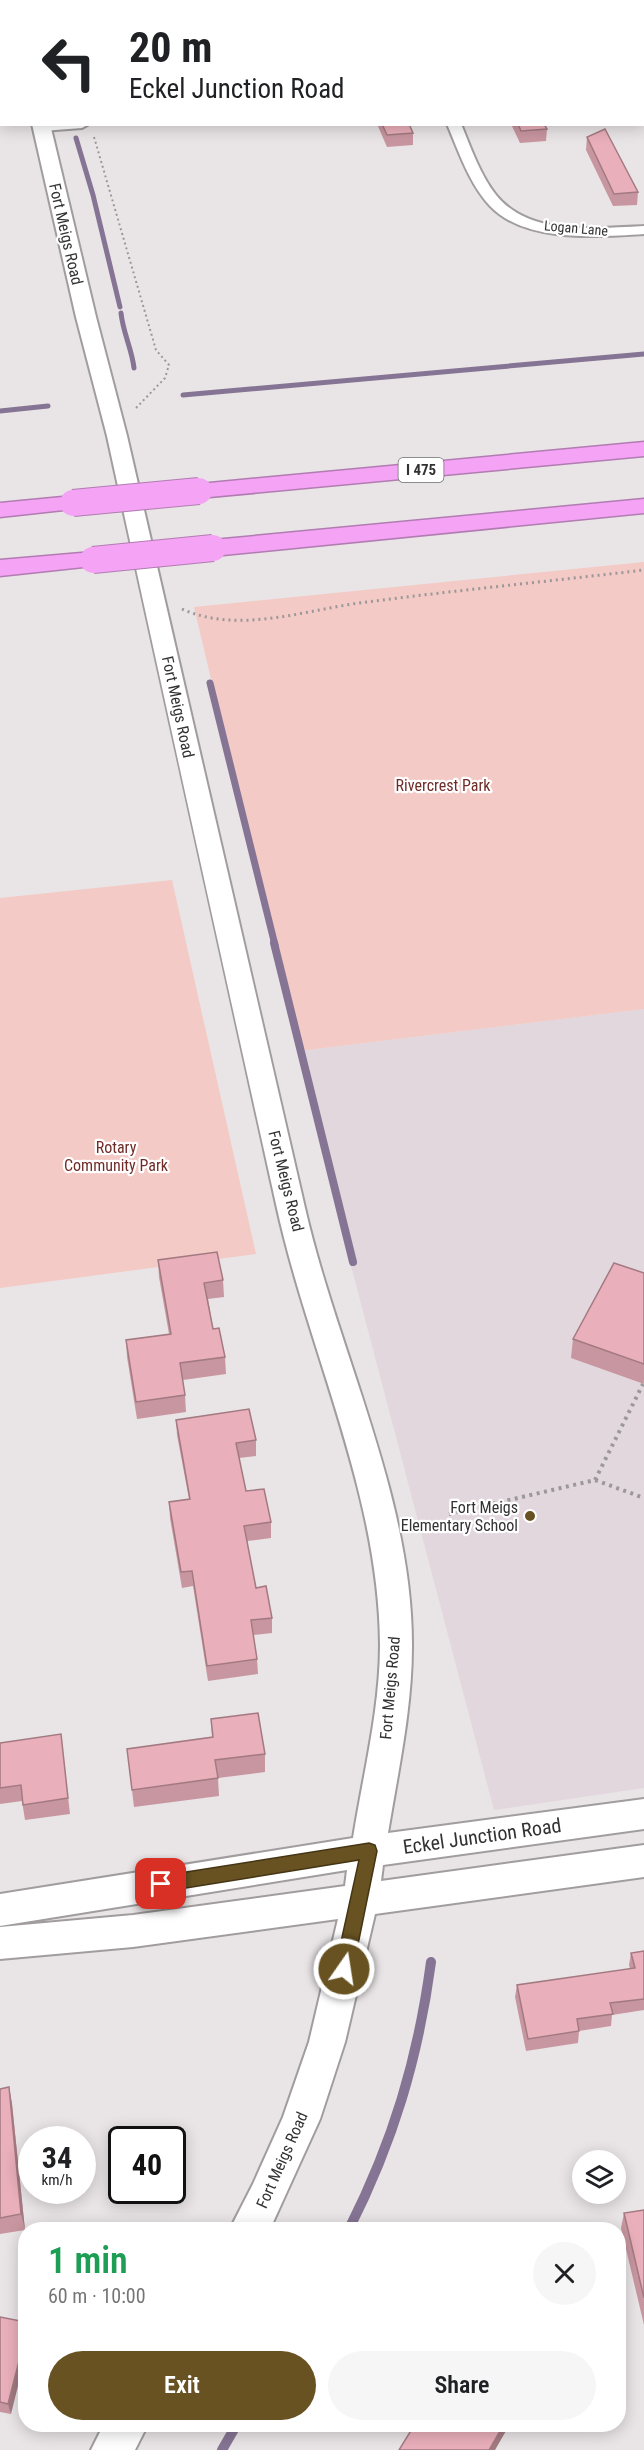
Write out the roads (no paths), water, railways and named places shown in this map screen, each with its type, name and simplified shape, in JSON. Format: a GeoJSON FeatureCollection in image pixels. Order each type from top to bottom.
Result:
{"type":"FeatureCollection","features":[{"type":"Feature","properties":{"kind":"highway","name":"I 475"},"geometry":{"type":"LineString","coordinates":[[0,510],[644,449]]}},
{"type":"Feature","properties":{"kind":"highway"},"geometry":{"type":"LineString","coordinates":[[0,568],[644,506]]}},
{"type":"Feature","properties":{"kind":"street","name":"Fort Meigs Road"},"geometry":{"type":"LineString","coordinates":[[41,126],[117,436],[293,1218],[380,1512],[392,1584],[396,1646],[393,1694],[360,1901],[323,2053],[301,2119],[267,2198],[253,2222]]}},
{"type":"Feature","properties":{"kind":"street","name":"Logan Lane"},"geometry":{"type":"LineString","coordinates":[[455,126],[488,194],[498,206],[514,216],[534,224],[560,230],[644,230]]}},
{"type":"Feature","properties":{"kind":"street","name":"Eckel Junction Road"},"geometry":{"type":"LineString","coordinates":[[0,1910],[369,1851],[644,1814]]}},
{"type":"Feature","properties":{"kind":"street"},"geometry":{"type":"LineString","coordinates":[[0,1942],[133,1930],[644,1861]]}},
{"type":"Feature","properties":{"kind":"street"},"geometry":{"type":"LineString","coordinates":[[111,2450],[123,2432]]}},
{"type":"Feature","properties":{"kind":"waterway"},"geometry":{"type":"LineString","coordinates":[[76,138],[93,195],[120,307]]}},
{"type":"Feature","properties":{"kind":"waterway"},"geometry":{"type":"LineString","coordinates":[[121,313],[134,368]]}},
{"type":"Feature","properties":{"kind":"waterway"},"geometry":{"type":"LineString","coordinates":[[183,395],[644,354]]}},
{"type":"Feature","properties":{"kind":"waterway"},"geometry":{"type":"LineString","coordinates":[[0,411],[48,406]]}},
{"type":"Feature","properties":{"kind":"waterway"},"geometry":{"type":"LineString","coordinates":[[210,683],[275,945]]}},
{"type":"Feature","properties":{"kind":"waterway"},"geometry":{"type":"LineString","coordinates":[[274,943],[353,1262]]}},
{"type":"Feature","properties":{"kind":"waterway"},"geometry":{"type":"LineString","coordinates":[[352,2222],[379,2164],[402,2099],[419,2032],[431,1962]]}},
{"type":"Feature","properties":{"kind":"waterway"},"geometry":{"type":"LineString","coordinates":[[222,2450],[232,2432]]}},
{"type":"Feature","properties":{"kind":"place","name":"Fort Meigs Elementary School"},"geometry":{"type":"Point","coordinates":[530,1516]}},
{"type":"Feature","properties":{"kind":"park label","name":"Rivercrest Park"},"geometry":{"type":"Point","coordinates":[443,785]}},
{"type":"Feature","properties":{"kind":"park label","name":"Rotary Community Park"},"geometry":{"type":"Point","coordinates":[116,1156]}}]}
